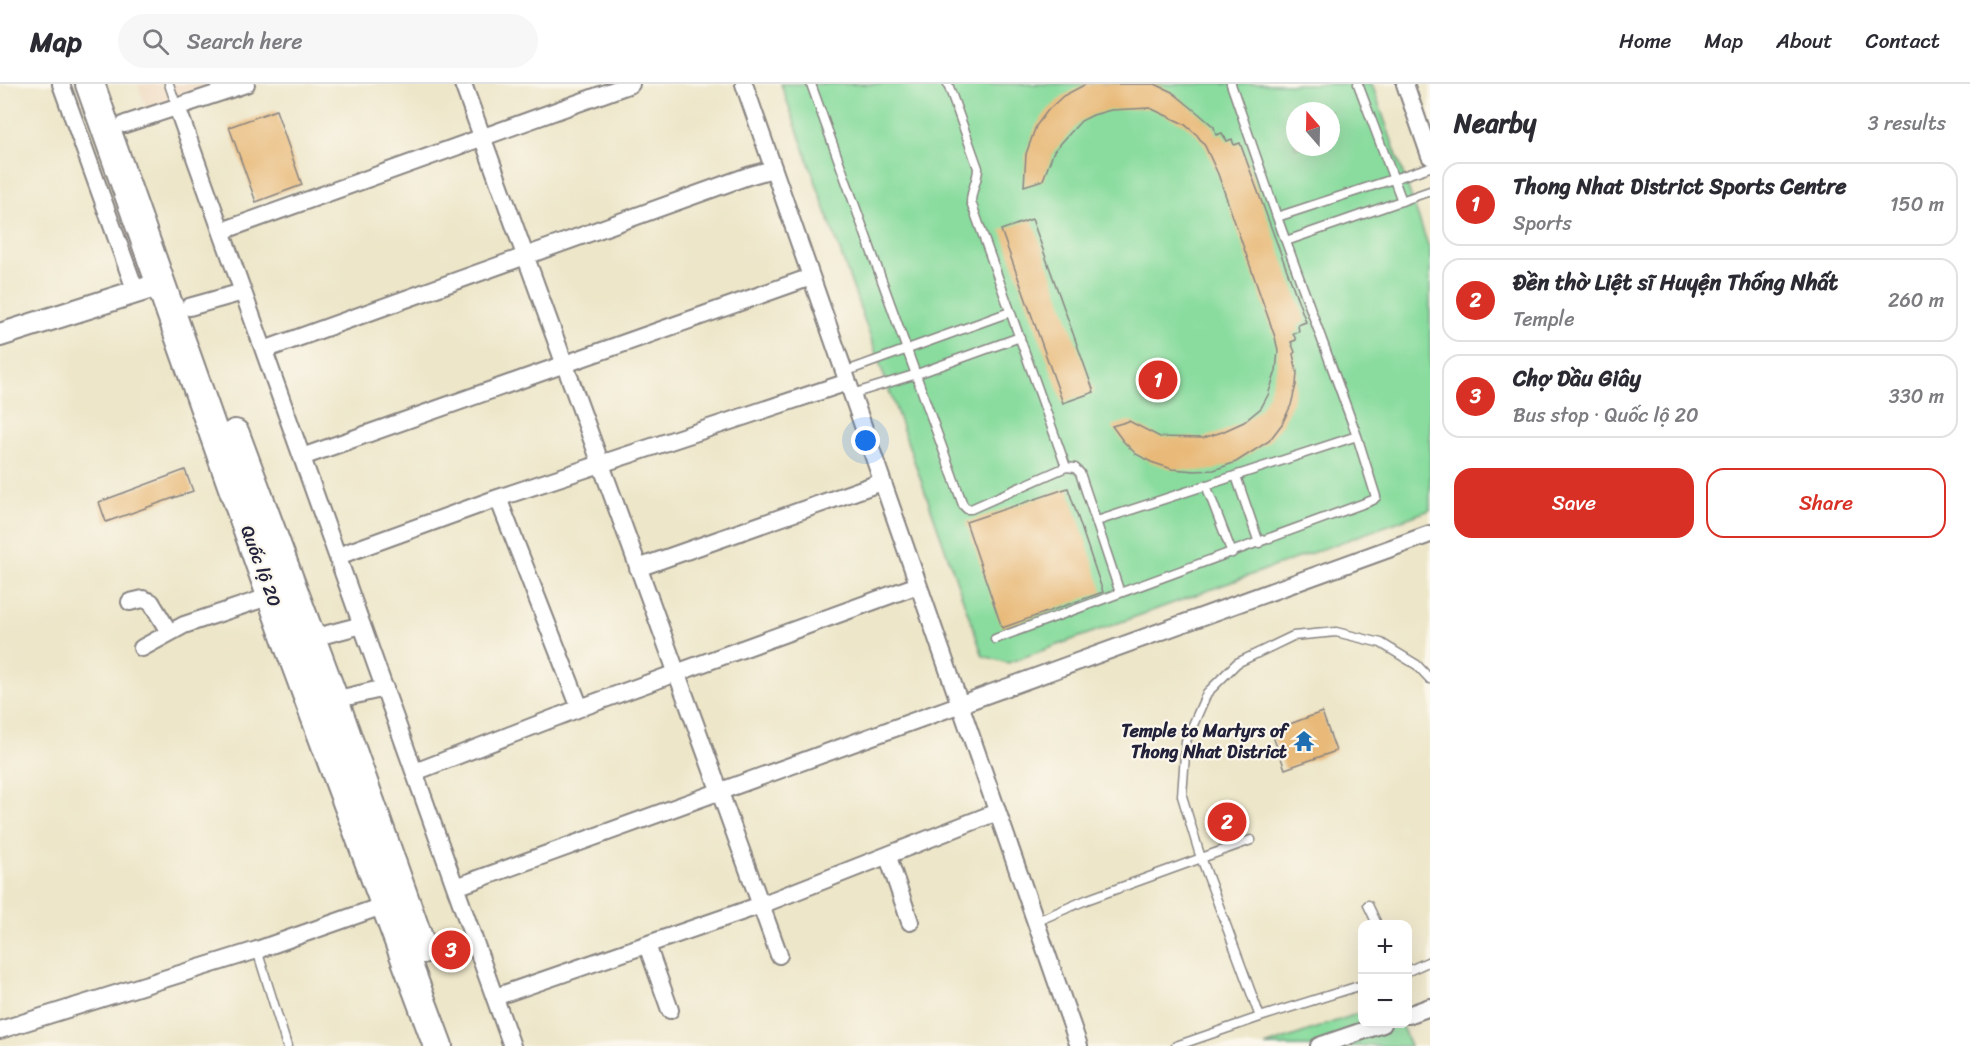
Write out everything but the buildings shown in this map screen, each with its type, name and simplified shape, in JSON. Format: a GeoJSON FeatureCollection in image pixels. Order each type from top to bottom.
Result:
{"type":"FeatureCollection","features":[{"type":"Feature","properties":{"kind":"highway","name":"Quốc lộ 20"},"geometry":{"type":"LineString","coordinates":[[90,84],[148,288],[271,596],[334,700],[457,1046]]}},
{"type":"Feature","properties":{"kind":"highway","name":"Quốc lộ 20"},"geometry":{"type":"LineString","coordinates":[[111,84],[189,307],[385,906],[438,1046]]}},
{"type":"Feature","properties":{"kind":"street"},"geometry":{"type":"LineString","coordinates":[[0,335],[148,288],[62,84]]}},
{"type":"Feature","properties":{"kind":"street"},"geometry":{"type":"LineString","coordinates":[[125,124],[246,84]]}},
{"type":"Feature","properties":{"kind":"street"},"geometry":{"type":"LineString","coordinates":[[463,84],[779,956]]}},
{"type":"Feature","properties":{"kind":"street"},"geometry":{"type":"LineString","coordinates":[[222,231],[631,84]]}},
{"type":"Feature","properties":{"kind":"street"},"geometry":{"type":"LineString","coordinates":[[744,84],[1078,1046]]}},
{"type":"Feature","properties":{"kind":"street"},"geometry":{"type":"LineString","coordinates":[[1405,84],[1430,156]]}},
{"type":"Feature","properties":{"kind":"street"},"geometry":{"type":"LineString","coordinates":[[177,107],[512,1046]]}},
{"type":"Feature","properties":{"kind":"street"},"geometry":{"type":"LineString","coordinates":[[264,350],[748,176],[773,170]]}},
{"type":"Feature","properties":{"kind":"street"},"geometry":{"type":"LineString","coordinates":[[302,457],[811,277]]}},
{"type":"Feature","properties":{"kind":"street"},"geometry":{"type":"LineString","coordinates":[[189,307],[243,292]]}},
{"type":"Feature","properties":{"kind":"street"},"geometry":{"type":"LineString","coordinates":[[338,556],[498,498],[847,383]]}},
{"type":"Feature","properties":{"kind":"street"},"geometry":{"type":"LineString","coordinates":[[638,568],[882,482]]}},
{"type":"Feature","properties":{"kind":"street"},"geometry":{"type":"LineString","coordinates":[[498,498],[580,708]]}},
{"type":"Feature","properties":{"kind":"street"},"geometry":{"type":"LineString","coordinates":[[456,887],[1430,534]]}},
{"type":"Feature","properties":{"kind":"street"},"geometry":{"type":"LineString","coordinates":[[415,772],[580,708],[918,585]]}},
{"type":"Feature","properties":{"kind":"street"},"geometry":{"type":"LineString","coordinates":[[142,648],[184,625],[271,596]]}},
{"type":"Feature","properties":{"kind":"street"},"geometry":{"type":"LineString","coordinates":[[130,602],[142,599],[151,602],[169,632]]}},
{"type":"Feature","properties":{"kind":"street"},"geometry":{"type":"LineString","coordinates":[[299,642],[362,625]]}},
{"type":"Feature","properties":{"kind":"street"},"geometry":{"type":"LineString","coordinates":[[334,700],[385,688]]}},
{"type":"Feature","properties":{"kind":"street"},"geometry":{"type":"LineString","coordinates":[[495,997],[761,905],[888,857],[997,812]]}},
{"type":"Feature","properties":{"kind":"street"},"geometry":{"type":"LineString","coordinates":[[888,857],[910,922]]}},
{"type":"Feature","properties":{"kind":"street"},"geometry":{"type":"LineString","coordinates":[[0,1030],[257,950],[385,906]]}},
{"type":"Feature","properties":{"kind":"street"},"geometry":{"type":"LineString","coordinates":[[647,945],[670,1010]]}},
{"type":"Feature","properties":{"kind":"street"},"geometry":{"type":"LineString","coordinates":[[1412,1012],[1430,1007]]}},
{"type":"Feature","properties":{"kind":"street"},"geometry":{"type":"LineString","coordinates":[[1319,1046],[1369,1028]]}},
{"type":"Feature","properties":{"kind":"lane"},"geometry":{"type":"LineString","coordinates":[[169,84],[177,107]]}},
{"type":"Feature","properties":{"kind":"lane"},"geometry":{"type":"LineString","coordinates":[[811,84],[967,509],[1066,467],[1075,468],[1080,473],[1120,593]]}},
{"type":"Feature","properties":{"kind":"lane"},"geometry":{"type":"LineString","coordinates":[[996,639],[1232,553],[1376,497],[1231,84]]}},
{"type":"Feature","properties":{"kind":"lane"},"geometry":{"type":"LineString","coordinates":[[1358,84],[1402,201]]}},
{"type":"Feature","properties":{"kind":"lane"},"geometry":{"type":"LineString","coordinates":[[951,85],[978,168],[978,177],[971,194],[971,202],[1066,467]]}},
{"type":"Feature","properties":{"kind":"lane"},"geometry":{"type":"LineString","coordinates":[[1277,217],[1430,167]]}},
{"type":"Feature","properties":{"kind":"lane"},"geometry":{"type":"LineString","coordinates":[[1286,241],[1430,191]]}},
{"type":"Feature","properties":{"kind":"lane"},"geometry":{"type":"LineString","coordinates":[[847,383],[907,350],[1010,312]]}},
{"type":"Feature","properties":{"kind":"lane"},"geometry":{"type":"LineString","coordinates":[[847,383],[917,374],[1020,338]]}},
{"type":"Feature","properties":{"kind":"lane"},"geometry":{"type":"LineString","coordinates":[[1097,521],[1356,436]]}},
{"type":"Feature","properties":{"kind":"lane"},"geometry":{"type":"LineString","coordinates":[[1236,476],[1258,543]]}},
{"type":"Feature","properties":{"kind":"lane"},"geometry":{"type":"LineString","coordinates":[[1206,485],[1232,553]]}},
{"type":"Feature","properties":{"kind":"lane"},"geometry":{"type":"LineString","coordinates":[[1260,1017],[1182,796],[1186,741],[1207,693],[1237,663],[1293,636],[1336,632],[1381,643],[1418,665],[1430,679]]}},
{"type":"Feature","properties":{"kind":"lane"},"geometry":{"type":"LineString","coordinates":[[1035,922],[1086,900],[1251,840]]}},
{"type":"Feature","properties":{"kind":"lane"},"geometry":{"type":"LineString","coordinates":[[1368,905],[1375,920]]}},
{"type":"Feature","properties":{"kind":"lane"},"geometry":{"type":"LineString","coordinates":[[257,950],[287,1046]]}},
{"type":"Feature","properties":{"kind":"lane"},"geometry":{"type":"LineString","coordinates":[[1412,969],[1430,962]]}},
{"type":"Feature","properties":{"kind":"lane"},"geometry":{"type":"LineString","coordinates":[[1176,1046],[1358,986]]}},
{"type":"Feature","properties":{"kind":"shaded area"},"geometry":{"type":"Polygon","coordinates":[[[138,84],[232,84],[148,113],[138,84]]]}},
{"type":"Feature","properties":{"kind":"green space"},"geometry":{"type":"Polygon","coordinates":[[[781,84],[1372,84],[1430,251],[1430,510],[1008,663],[983,656],[781,84]]]}},
{"type":"Feature","properties":{"kind":"green space"},"geometry":{"type":"Polygon","coordinates":[[[1358,1013],[1358,1028],[1403,1028],[1410,1046],[1265,1046],[1358,1013]]]}},
{"type":"Feature","properties":{"kind":"place","name":"Thong Nhat District Sports Centre"},"geometry":{"type":"Point","coordinates":[1158,380]}},
{"type":"Feature","properties":{"kind":"place","name":"Temple to Martyrs of Thong Nhat District"},"geometry":{"type":"Point","coordinates":[1304,741]}},
{"type":"Feature","properties":{"kind":"place","name":"Đền thờ Liệt sĩ Huyện Thống Nhất"},"geometry":{"type":"Point","coordinates":[1227,822]}},
{"type":"Feature","properties":{"kind":"place","name":"Chợ Dầu Giây"},"geometry":{"type":"Point","coordinates":[451,950]}}]}
